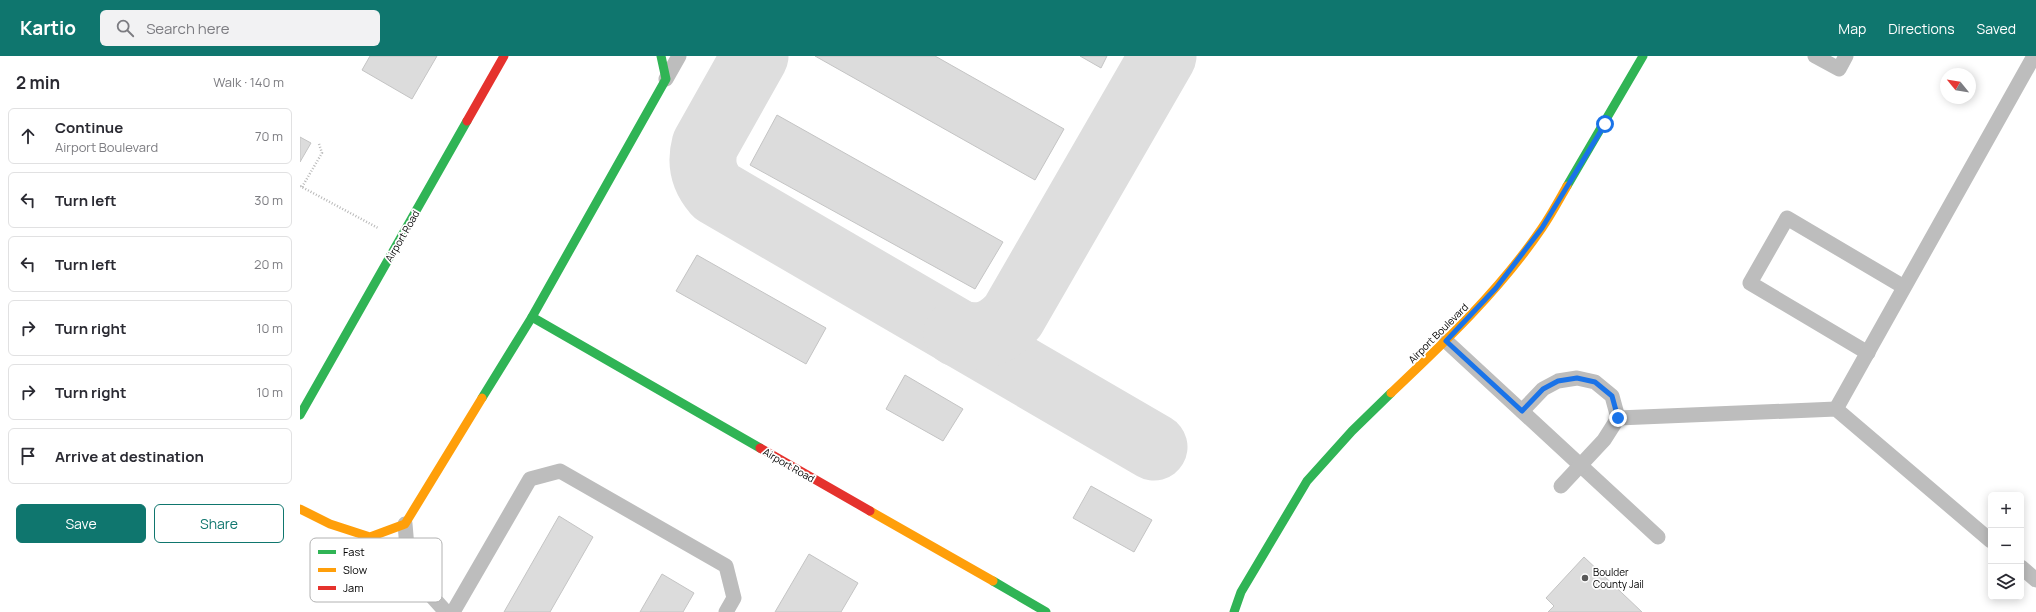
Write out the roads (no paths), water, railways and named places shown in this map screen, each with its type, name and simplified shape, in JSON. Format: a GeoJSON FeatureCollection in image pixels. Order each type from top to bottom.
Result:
{"type":"FeatureCollection","features":[{"type":"Feature","properties":{"kind":"street","name":"Airport Road"},"geometry":{"type":"LineString","coordinates":[[300,415],[504,56]]}},
{"type":"Feature","properties":{"kind":"street"},"geometry":{"type":"LineString","coordinates":[[300,509],[330,524],[370,537],[405,524],[532,317],[666,79],[661,56]]}},
{"type":"Feature","properties":{"kind":"street","name":"Airport Boulevard"},"geometry":{"type":"LineString","coordinates":[[1234,612],[1241,592],[1307,480],[1352,431],[1446,341],[1496,288],[1542,228],[1643,56]]}},
{"type":"Feature","properties":{"kind":"street","name":"Airport Road"},"geometry":{"type":"LineString","coordinates":[[532,317],[1046,612]]}},
{"type":"Feature","properties":{"kind":"lane"},"geometry":{"type":"LineString","coordinates":[[666,79],[679,56]]}},
{"type":"Feature","properties":{"kind":"lane"},"geometry":{"type":"LineString","coordinates":[[1815,56],[1839,69],[1846,56]]}},
{"type":"Feature","properties":{"kind":"lane"},"geometry":{"type":"LineString","coordinates":[[1836,409],[2034,56]]}},
{"type":"Feature","properties":{"kind":"lane"},"geometry":{"type":"LineString","coordinates":[[1868,353],[1750,283],[1786,218],[1904,287]]}},
{"type":"Feature","properties":{"kind":"lane"},"geometry":{"type":"LineString","coordinates":[[1446,341],[1658,537]]}},
{"type":"Feature","properties":{"kind":"lane"},"geometry":{"type":"LineString","coordinates":[[1522,411],[1543,389],[1558,381],[1577,378],[1595,382],[1612,396],[1618,418],[1604,440],[1561,486]]}},
{"type":"Feature","properties":{"kind":"lane"},"geometry":{"type":"LineString","coordinates":[[1618,418],[1836,409],[1988,538]]}},
{"type":"Feature","properties":{"kind":"lane"},"geometry":{"type":"LineString","coordinates":[[453,612],[530,479],[560,471],[726,566],[734,598],[726,612]]}},
{"type":"Feature","properties":{"kind":"lane"},"geometry":{"type":"LineString","coordinates":[[405,524],[406,538]]}},
{"type":"Feature","properties":{"kind":"lane"},"geometry":{"type":"LineString","coordinates":[[2024,570],[2036,580]]}},
{"type":"Feature","properties":{"kind":"lane"},"geometry":{"type":"LineString","coordinates":[[437,602],[446,612]]}},
{"type":"Feature","properties":{"kind":"place","name":"Boulder County Jail"},"geometry":{"type":"Point","coordinates":[1585,578]}}]}
